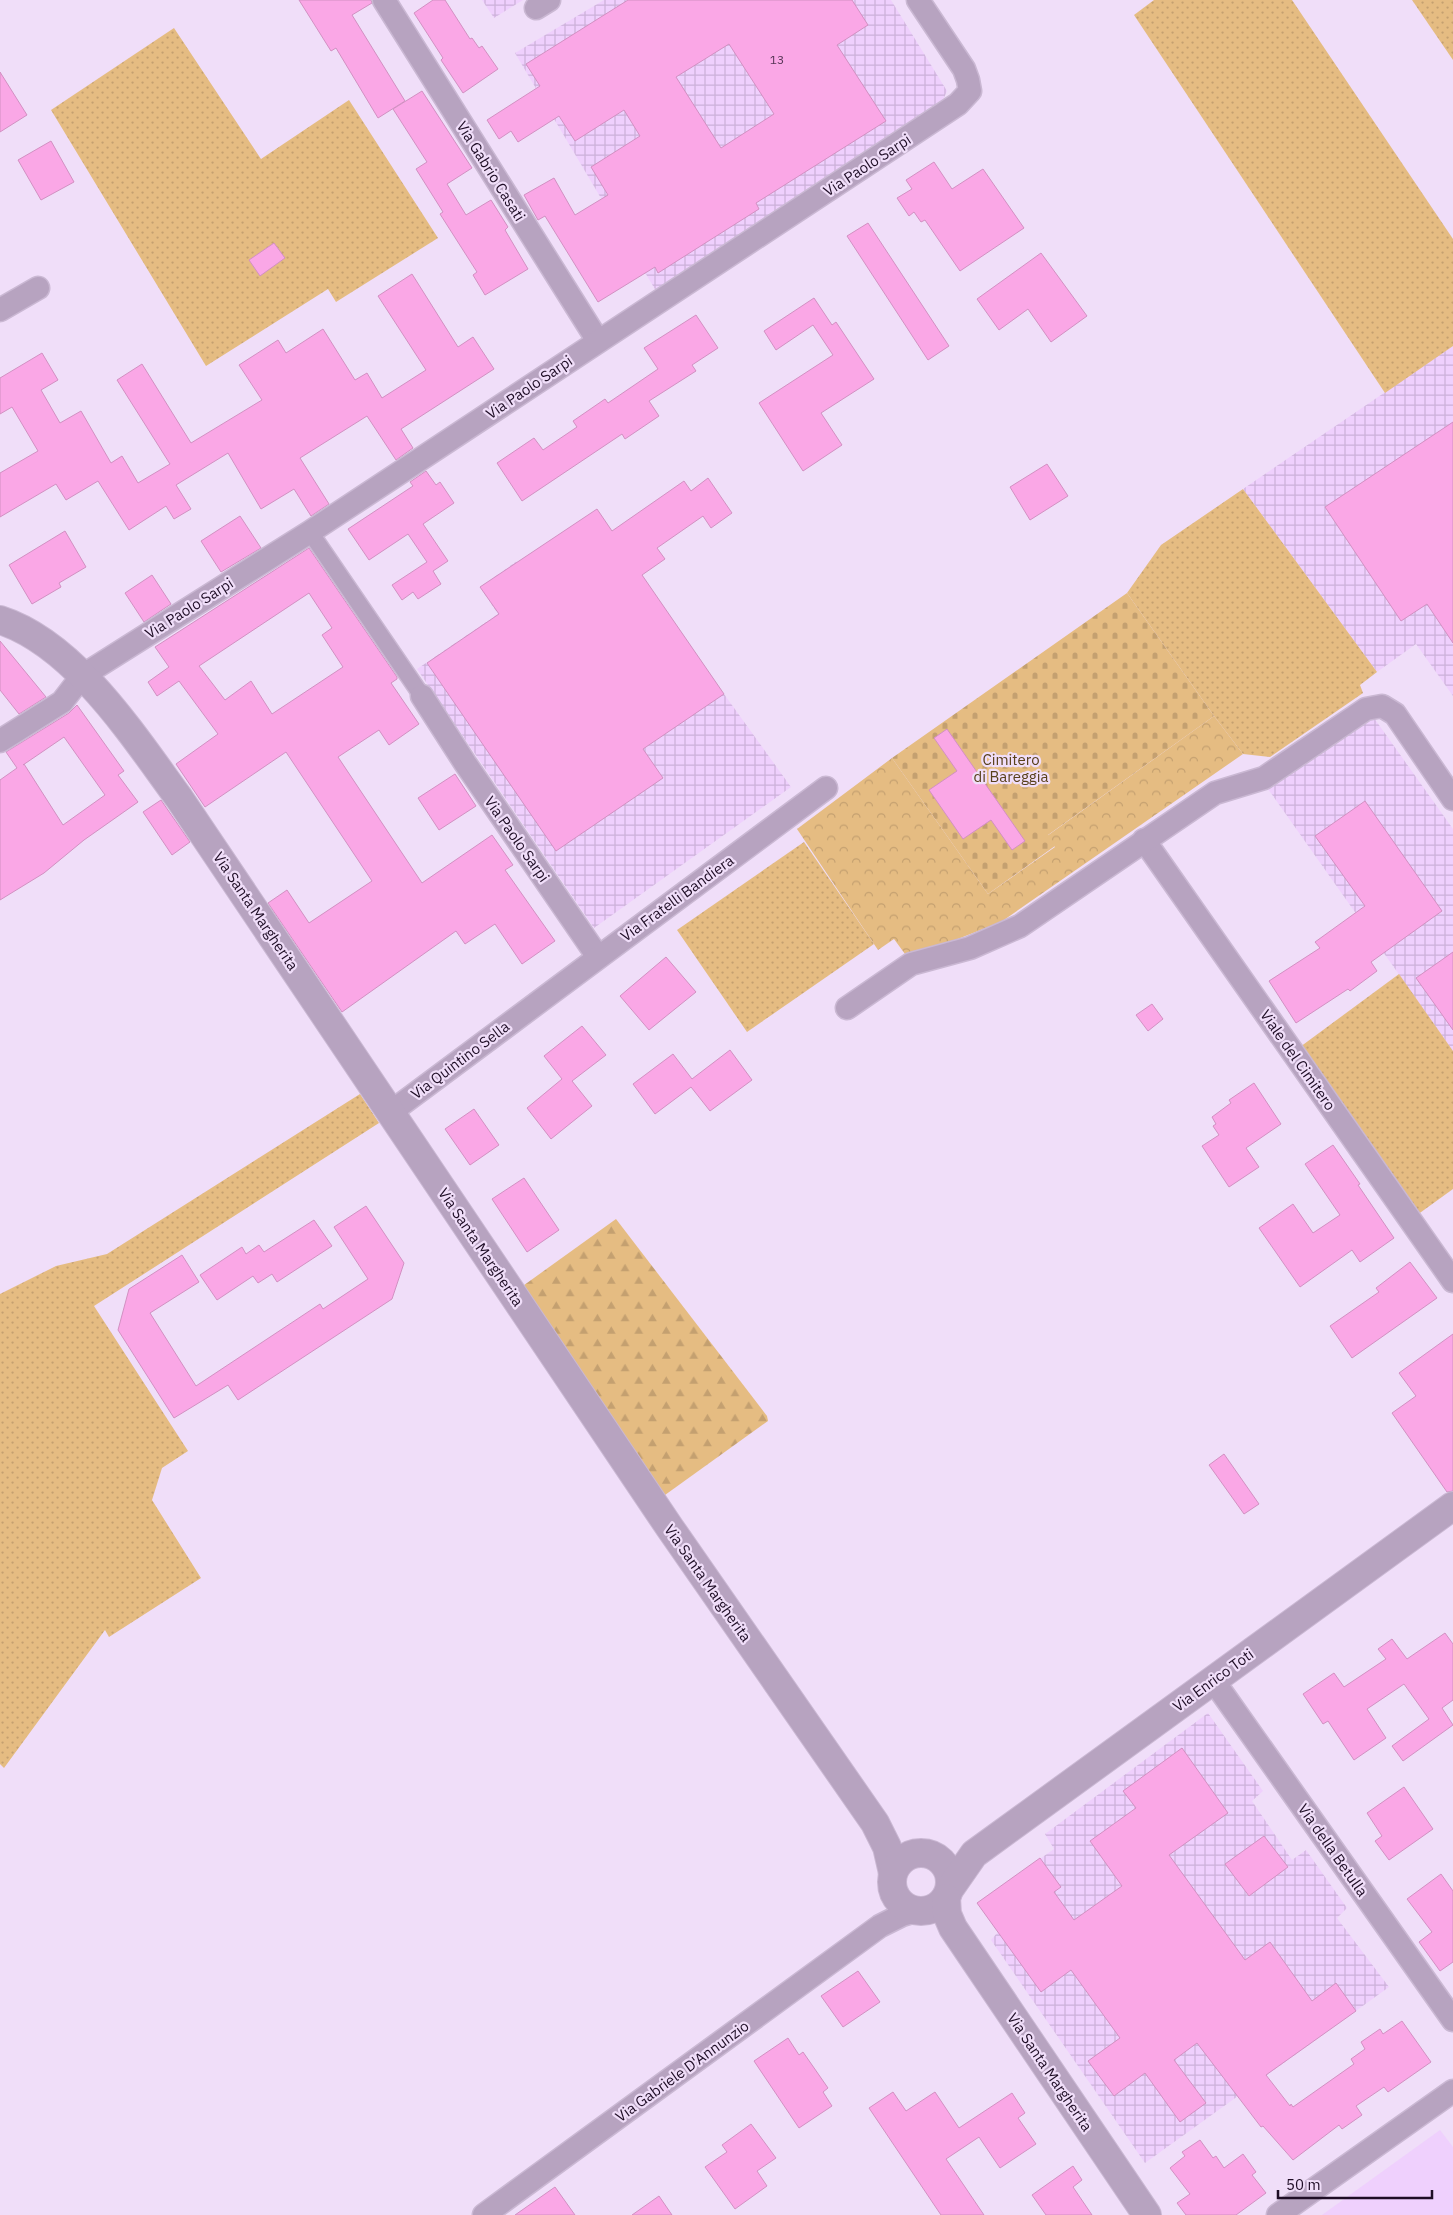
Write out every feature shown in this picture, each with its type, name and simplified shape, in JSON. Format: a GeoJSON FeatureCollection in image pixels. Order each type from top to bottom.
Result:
{"type":"FeatureCollection","features":[{"type":"Feature","properties":{"kind":"street","name":"Via Gabrio Casati"},"geometry":{"type":"LineString","coordinates":[[384,0],[598,341]]}},
{"type":"Feature","properties":{"kind":"street","name":"Via Paolo Sarpi"},"geometry":{"type":"LineString","coordinates":[[82,676],[310,532],[958,104],[970,91],[964,69],[918,0]]}},
{"type":"Feature","properties":{"kind":"street"},"geometry":{"type":"LineString","coordinates":[[0,310],[38,288]]}},
{"type":"Feature","properties":{"kind":"street"},"geometry":{"type":"LineString","coordinates":[[310,532],[422,696]]}},
{"type":"Feature","properties":{"kind":"street","name":"Via Santa Margherita"},"geometry":{"type":"LineString","coordinates":[[0,620],[33,635],[55,651],[82,676],[122,720],[179,798],[664,1520],[875,1823],[887,1847],[902,1864]]}},
{"type":"Feature","properties":{"kind":"street"},"geometry":{"type":"LineString","coordinates":[[0,741],[62,702],[82,676]]}},
{"type":"Feature","properties":{"kind":"street","name":"Via Paolo Sarpi"},"geometry":{"type":"LineString","coordinates":[[422,696],[465,763],[598,957]]}},
{"type":"Feature","properties":{"kind":"street"},"geometry":{"type":"LineString","coordinates":[[847,1008],[911,964],[970,948],[1020,926],[1215,793],[1264,778],[1366,709],[1382,706],[1395,714],[1453,798]]}},
{"type":"Feature","properties":{"kind":"street","name":"Via Fratelli Bandiera"},"geometry":{"type":"LineString","coordinates":[[529,1009],[826,788]]}},
{"type":"Feature","properties":{"kind":"street","name":"Viale del Cimitero"},"geometry":{"type":"LineString","coordinates":[[1144,840],[1453,1280]]}},
{"type":"Feature","properties":{"kind":"street","name":"Via Quintino Sella"},"geometry":{"type":"LineString","coordinates":[[391,1112],[529,1009]]}},
{"type":"Feature","properties":{"kind":"street","name":"Via Enrico Toti"},"geometry":{"type":"LineString","coordinates":[[927,1902],[974,1854],[1453,1506]]}},
{"type":"Feature","properties":{"kind":"street","name":"Via della Betulla"},"geometry":{"type":"LineString","coordinates":[[1213,1680],[1453,2020]]}},
{"type":"Feature","properties":{"kind":"street"},"geometry":{"type":"LineString","coordinates":[[920,1853],[938,1858],[949,1871],[927,1902],[894,1893],[892,1883],[902,1864],[920,1853]]}},
{"type":"Feature","properties":{"kind":"street","name":"Via Enrico Toti"},"geometry":{"type":"LineString","coordinates":[[938,1858],[974,1854]]}},
{"type":"Feature","properties":{"kind":"street","name":"Via Santa Margherita"},"geometry":{"type":"LineString","coordinates":[[927,1902],[940,1918],[953,1928],[1147,2215]]}},
{"type":"Feature","properties":{"kind":"street","name":"Via Gabriele D'Annunzio"},"geometry":{"type":"LineString","coordinates":[[484,2215],[510,2208],[880,1926],[927,1902]]}},
{"type":"Feature","properties":{"kind":"street"},"geometry":{"type":"LineString","coordinates":[[1278,2215],[1451,2096]]}},
{"type":"Feature","properties":{"kind":"shaded area"},"geometry":{"type":"Polygon","coordinates":[[[482,0],[523,0],[494,18],[482,0]]]}},
{"type":"Feature","properties":{"kind":"shaded area"},"geometry":{"type":"Polygon","coordinates":[[[604,0],[891,0],[947,91],[941,104],[656,291],[515,53],[604,0]]]}},
{"type":"Feature","properties":{"kind":"shaded area"},"geometry":{"type":"Polygon","coordinates":[[[1453,346],[1453,696],[1416,644],[1377,672],[1243,489],[1453,346]]]}},
{"type":"Feature","properties":{"kind":"shaded area"},"geometry":{"type":"Polygon","coordinates":[[[517,561],[540,594],[724,694],[791,787],[594,928],[417,669],[498,614],[480,587],[517,561]]]}},
{"type":"Feature","properties":{"kind":"shaded area"},"geometry":{"type":"Polygon","coordinates":[[[1374,718],[1453,829],[1453,1051],[1268,789],[1374,718]]]}},
{"type":"Feature","properties":{"kind":"shaded area"},"geometry":{"type":"Polygon","coordinates":[[[1208,1713],[1263,1791],[1252,1801],[1292,1860],[1306,1850],[1347,1908],[1337,1918],[1389,1987],[1145,2163],[991,1940],[998,1932],[977,1903],[1054,1849],[1045,1834],[1208,1713]]]}},
{"type":"Feature","properties":{"kind":"shaded area"},"geometry":{"type":"Polygon","coordinates":[[[1440,2130],[1453,2147],[1453,2215],[1322,2215],[1440,2130]]]}},
{"type":"Feature","properties":{"kind":"green space"},"geometry":{"type":"Polygon","coordinates":[[[1154,0],[1292,0],[1453,239],[1453,346],[1385,393],[1134,15],[1154,0]]]}},
{"type":"Feature","properties":{"kind":"green space"},"geometry":{"type":"Polygon","coordinates":[[[1412,0],[1453,0],[1453,60],[1412,0]]]}},
{"type":"Feature","properties":{"kind":"green space"},"geometry":{"type":"Polygon","coordinates":[[[174,28],[261,159],[349,100],[438,238],[336,302],[328,289],[206,366],[51,110],[174,28]]]}},
{"type":"Feature","properties":{"kind":"green space"},"geometry":{"type":"Polygon","coordinates":[[[1243,489],[1377,672],[1360,685],[1363,693],[1270,757],[1243,754],[1127,593],[1161,545],[1243,489]]]}},
{"type":"Feature","properties":{"kind":"green space","name":"Cimitero di Bareggia"},"geometry":{"type":"Polygon","coordinates":[[[1127,593],[1214,716],[1048,835],[1055,846],[988,894],[892,758],[1127,593]]]}},
{"type":"Feature","properties":{"kind":"green space"},"geometry":{"type":"Polygon","coordinates":[[[1214,716],[1243,754],[1001,922],[945,944],[905,954],[894,939],[878,950],[797,829],[892,758],[988,894],[1055,847],[1047,836],[1214,716]]]}},
{"type":"Feature","properties":{"kind":"green space"},"geometry":{"type":"Polygon","coordinates":[[[804,842],[874,944],[747,1032],[677,930],[804,842]]]}},
{"type":"Feature","properties":{"kind":"green space"},"geometry":{"type":"Polygon","coordinates":[[[1399,974],[1453,1051],[1453,1189],[1417,1215],[1300,1047],[1399,974]]]}},
{"type":"Feature","properties":{"kind":"green space"},"geometry":{"type":"Polygon","coordinates":[[[360,1094],[379,1123],[94,1306],[188,1451],[162,1468],[152,1500],[201,1578],[109,1637],[105,1630],[4,1768],[0,1764],[0,1294],[56,1266],[107,1254],[360,1094]]]}},
{"type":"Feature","properties":{"kind":"green space"},"geometry":{"type":"Polygon","coordinates":[[[616,1219],[767,1416],[768,1421],[665,1495],[520,1288],[616,1219]]]}},
{"type":"Feature","properties":{"kind":"building"},"geometry":{"type":"Polygon","coordinates":[[[299,0],[371,0],[372,3],[352,15],[405,101],[378,118],[336,48],[331,51],[299,0]]]}},
{"type":"Feature","properties":{"kind":"building"},"geometry":{"type":"Polygon","coordinates":[[[433,0],[445,0],[470,39],[472,38],[479,48],[482,46],[498,69],[463,93],[441,60],[443,58],[414,13],[433,0]]]}},
{"type":"Feature","properties":{"kind":"building"},"geometry":{"type":"Polygon","coordinates":[[[628,0],[852,0],[868,25],[837,45],[886,121],[756,203],[759,209],[658,273],[655,267],[598,302],[545,216],[538,220],[524,195],[554,178],[575,215],[608,195],[591,167],[640,136],[624,110],[575,141],[559,116],[518,142],[511,131],[499,139],[487,120],[540,86],[526,64],[628,0]],[[729,44],[676,77],[721,148],[774,114],[729,44]]]}},
{"type":"Feature","properties":{"kind":"building"},"geometry":{"type":"Polygon","coordinates":[[[0,72],[27,115],[0,132],[0,72]]]}},
{"type":"Feature","properties":{"kind":"building"},"geometry":{"type":"Polygon","coordinates":[[[422,91],[472,168],[447,184],[466,215],[491,200],[508,227],[505,230],[528,269],[485,295],[473,275],[477,272],[440,214],[443,212],[416,169],[427,162],[393,109],[422,91]]]}},
{"type":"Feature","properties":{"kind":"building"},"geometry":{"type":"Polygon","coordinates":[[[51,141],[74,182],[41,200],[18,160],[51,141]]]}},
{"type":"Feature","properties":{"kind":"building"},"geometry":{"type":"Polygon","coordinates":[[[934,162],[952,189],[983,169],[1024,228],[960,271],[925,220],[921,222],[914,212],[909,216],[897,198],[912,189],[906,180],[934,162]]]}},
{"type":"Feature","properties":{"kind":"building"},"geometry":{"type":"Polygon","coordinates":[[[868,223],[949,346],[928,360],[847,236],[868,223]]]}},
{"type":"Feature","properties":{"kind":"building"},"geometry":{"type":"Polygon","coordinates":[[[274,243],[285,258],[260,276],[249,260],[274,243]]]}},
{"type":"Feature","properties":{"kind":"building"},"geometry":{"type":"Polygon","coordinates":[[[1041,253],[1087,316],[1051,342],[1028,309],[999,330],[977,299],[1041,253]]]}},
{"type":"Feature","properties":{"kind":"building"},"geometry":{"type":"Polygon","coordinates":[[[412,274],[458,347],[473,337],[494,369],[401,429],[413,448],[396,460],[367,416],[300,458],[329,504],[311,516],[294,489],[261,509],[228,453],[176,485],[191,509],[174,519],[166,506],[129,530],[98,481],[66,500],[56,484],[0,517],[0,473],[38,451],[12,407],[0,414],[0,378],[42,353],[58,380],[41,390],[60,423],[81,411],[111,463],[122,456],[138,483],[170,464],[117,380],[142,364],[191,443],[262,400],[239,365],[278,340],[286,353],[323,329],[355,380],[367,373],[382,398],[426,370],[378,296],[412,274]]]}},
{"type":"Feature","properties":{"kind":"building"},"geometry":{"type":"Polygon","coordinates":[[[814,298],[832,325],[836,322],[874,379],[821,413],[842,445],[803,471],[759,403],[833,355],[813,325],[776,350],[764,331],[814,298]]]}},
{"type":"Feature","properties":{"kind":"building"},"geometry":{"type":"Polygon","coordinates":[[[696,315],[718,348],[692,365],[696,371],[649,401],[659,416],[625,439],[622,434],[522,501],[497,463],[534,438],[543,450],[577,427],[573,421],[605,399],[608,403],[658,369],[644,348],[696,315]]]}},
{"type":"Feature","properties":{"kind":"building"},"geometry":{"type":"Polygon","coordinates":[[[1453,422],[1453,643],[1427,604],[1401,621],[1325,507],[1453,422]]]}},
{"type":"Feature","properties":{"kind":"building"},"geometry":{"type":"Polygon","coordinates":[[[1047,464],[1068,496],[1030,520],[1010,487],[1047,464]]]}},
{"type":"Feature","properties":{"kind":"building"},"geometry":{"type":"Polygon","coordinates":[[[426,471],[436,485],[440,482],[454,503],[423,524],[448,561],[433,571],[441,584],[418,599],[413,592],[402,600],[392,585],[427,562],[408,534],[369,560],[348,529],[413,486],[410,482],[426,471]]]}},
{"type":"Feature","properties":{"kind":"building"},"geometry":{"type":"Polygon","coordinates":[[[708,478],[732,513],[711,528],[703,516],[657,548],[665,559],[642,575],[724,694],[643,749],[663,778],[556,851],[427,663],[499,614],[480,587],[597,509],[612,531],[684,481],[691,491],[708,478]]]}},
{"type":"Feature","properties":{"kind":"building"},"geometry":{"type":"Polygon","coordinates":[[[240,516],[261,548],[221,572],[201,541],[240,516]]]}},
{"type":"Feature","properties":{"kind":"building"},"geometry":{"type":"Polygon","coordinates":[[[65,531],[86,567],[59,583],[61,587],[32,604],[9,565],[65,531]]]}},
{"type":"Feature","properties":{"kind":"building"},"geometry":{"type":"Polygon","coordinates":[[[309,548],[397,677],[391,683],[419,724],[389,745],[379,730],[338,757],[422,883],[492,835],[513,865],[505,870],[555,941],[522,964],[495,924],[465,944],[456,931],[342,1012],[268,903],[287,890],[309,923],[372,881],[286,752],[205,807],[176,764],[218,734],[179,681],[157,696],[148,682],[169,667],[155,647],[309,548]],[[309,593],[199,666],[225,700],[251,681],[272,714],[343,667],[322,635],[332,628],[309,593]]]}},
{"type":"Feature","properties":{"kind":"building"},"geometry":{"type":"Polygon","coordinates":[[[152,575],[171,604],[144,622],[125,593],[152,575]]]}},
{"type":"Feature","properties":{"kind":"building"},"geometry":{"type":"Polygon","coordinates":[[[0,641],[46,697],[19,714],[0,690],[0,641]]]}},
{"type":"Feature","properties":{"kind":"building"},"geometry":{"type":"Polygon","coordinates":[[[77,705],[124,771],[118,775],[138,802],[84,840],[44,873],[0,900],[0,780],[17,768],[6,752],[69,713],[77,705]],[[64,737],[24,764],[63,825],[105,795],[64,737]]]}},
{"type":"Feature","properties":{"kind":"building"},"geometry":{"type":"Polygon","coordinates":[[[947,729],[1025,841],[1012,850],[991,820],[963,839],[929,790],[957,771],[934,738],[947,729]]]}},
{"type":"Feature","properties":{"kind":"building"},"geometry":{"type":"Polygon","coordinates":[[[455,774],[476,806],[439,830],[418,798],[455,774]]]}},
{"type":"Feature","properties":{"kind":"building"},"geometry":{"type":"Polygon","coordinates":[[[161,800],[190,842],[172,855],[143,812],[161,800]]]}},
{"type":"Feature","properties":{"kind":"building"},"geometry":{"type":"Polygon","coordinates":[[[1365,801],[1442,911],[1371,962],[1377,971],[1350,991],[1348,989],[1296,1023],[1269,981],[1320,948],[1315,942],[1365,906],[1315,836],[1365,801]]]}},
{"type":"Feature","properties":{"kind":"building"},"geometry":{"type":"Polygon","coordinates":[[[1453,952],[1453,1030],[1416,978],[1453,952]]]}},
{"type":"Feature","properties":{"kind":"building"},"geometry":{"type":"Polygon","coordinates":[[[666,957],[696,992],[649,1030],[620,996],[666,957]]]}},
{"type":"Feature","properties":{"kind":"building"},"geometry":{"type":"Polygon","coordinates":[[[1152,1004],[1163,1019],[1148,1031],[1136,1015],[1152,1004]]]}},
{"type":"Feature","properties":{"kind":"building"},"geometry":{"type":"Polygon","coordinates":[[[582,1026],[606,1055],[572,1081],[592,1106],[551,1139],[527,1108],[562,1079],[544,1056],[582,1026]]]}},
{"type":"Feature","properties":{"kind":"building"},"geometry":{"type":"Polygon","coordinates":[[[730,1050],[752,1080],[710,1111],[691,1087],[655,1114],[633,1084],[673,1054],[692,1079],[730,1050]]]}},
{"type":"Feature","properties":{"kind":"building"},"geometry":{"type":"Polygon","coordinates":[[[1254,1083],[1281,1124],[1246,1148],[1259,1167],[1229,1187],[1202,1146],[1219,1135],[1213,1126],[1216,1124],[1212,1117],[1231,1103],[1229,1100],[1254,1083]]]}},
{"type":"Feature","properties":{"kind":"building"},"geometry":{"type":"Polygon","coordinates":[[[474,1109],[499,1145],[470,1165],[445,1129],[474,1109]]]}},
{"type":"Feature","properties":{"kind":"building"},"geometry":{"type":"Polygon","coordinates":[[[1333,1145],[1394,1238],[1360,1262],[1352,1250],[1300,1287],[1259,1228],[1293,1204],[1313,1233],[1340,1215],[1305,1164],[1333,1145]]]}},
{"type":"Feature","properties":{"kind":"building"},"geometry":{"type":"Polygon","coordinates":[[[524,1178],[559,1230],[527,1252],[492,1199],[524,1178]]]}},
{"type":"Feature","properties":{"kind":"building"},"geometry":{"type":"Polygon","coordinates":[[[366,1206],[404,1263],[392,1299],[238,1400],[228,1385],[174,1418],[118,1330],[129,1289],[182,1255],[199,1282],[150,1313],[196,1386],[320,1304],[323,1309],[368,1279],[334,1227],[366,1206]]]}},
{"type":"Feature","properties":{"kind":"building"},"geometry":{"type":"Polygon","coordinates":[[[314,1220],[332,1246],[277,1282],[272,1274],[258,1283],[253,1276],[217,1300],[200,1275],[242,1247],[246,1254],[259,1245],[264,1252],[314,1220]]]}},
{"type":"Feature","properties":{"kind":"building"},"geometry":{"type":"Polygon","coordinates":[[[1410,1262],[1437,1298],[1352,1358],[1330,1326],[1379,1292],[1376,1288],[1410,1262]]]}},
{"type":"Feature","properties":{"kind":"building"},"geometry":{"type":"Polygon","coordinates":[[[1453,1334],[1453,1491],[1447,1492],[1392,1413],[1416,1396],[1399,1373],[1453,1334]]]}},
{"type":"Feature","properties":{"kind":"building"},"geometry":{"type":"Polygon","coordinates":[[[1224,1454],[1259,1504],[1244,1514],[1209,1465],[1224,1454]]]}},
{"type":"Feature","properties":{"kind":"building"},"geometry":{"type":"Polygon","coordinates":[[[1445,1633],[1453,1644],[1453,1700],[1442,1708],[1453,1725],[1403,1761],[1392,1746],[1429,1719],[1404,1684],[1367,1709],[1386,1738],[1354,1760],[1328,1721],[1323,1724],[1303,1694],[1334,1673],[1344,1687],[1386,1659],[1378,1649],[1392,1639],[1407,1659],[1445,1633]]]}},
{"type":"Feature","properties":{"kind":"building"},"geometry":{"type":"Polygon","coordinates":[[[1182,1748],[1228,1813],[1169,1855],[1245,1960],[1270,1942],[1312,2001],[1336,1983],[1356,2011],[1266,2075],[1290,2106],[1291,2104],[1293,2107],[1354,2064],[1351,2059],[1365,2049],[1361,2042],[1380,2029],[1383,2034],[1402,2021],[1431,2062],[1388,2092],[1384,2087],[1356,2106],[1362,2115],[1342,2129],[1339,2125],[1293,2160],[1263,2126],[1261,2127],[1197,2043],[1174,2060],[1206,2103],[1180,2122],[1145,2073],[1114,2096],[1088,2061],[1120,2038],[1071,1970],[1041,1992],[977,1903],[1040,1858],[1061,1887],[1054,1892],[1074,1920],[1122,1886],[1090,1841],[1136,1808],[1123,1791],[1182,1748]]]}},
{"type":"Feature","properties":{"kind":"building"},"geometry":{"type":"Polygon","coordinates":[[[1404,1787],[1433,1829],[1389,1860],[1375,1841],[1382,1836],[1367,1813],[1404,1787]]]}},
{"type":"Feature","properties":{"kind":"building"},"geometry":{"type":"Polygon","coordinates":[[[1264,1836],[1288,1867],[1249,1896],[1225,1864],[1264,1836]]]}},
{"type":"Feature","properties":{"kind":"building"},"geometry":{"type":"Polygon","coordinates":[[[1441,1874],[1453,1891],[1453,1962],[1440,1971],[1419,1942],[1432,1932],[1407,1899],[1441,1874]]]}},
{"type":"Feature","properties":{"kind":"building"},"geometry":{"type":"Polygon","coordinates":[[[858,1971],[880,2002],[843,2027],[821,1996],[858,1971]]]}},
{"type":"Feature","properties":{"kind":"building"},"geometry":{"type":"Polygon","coordinates":[[[788,2038],[799,2055],[803,2052],[828,2088],[823,2092],[832,2106],[799,2128],[754,2061],[788,2038]]]}},
{"type":"Feature","properties":{"kind":"building"},"geometry":{"type":"Polygon","coordinates":[[[893,2092],[906,2111],[935,2092],[959,2128],[1012,2093],[1025,2113],[1018,2118],[1036,2144],[1000,2168],[979,2137],[946,2159],[984,2215],[941,2215],[869,2108],[893,2092]]]}},
{"type":"Feature","properties":{"kind":"building"},"geometry":{"type":"Polygon","coordinates":[[[751,2124],[776,2158],[757,2171],[767,2186],[735,2209],[705,2167],[727,2152],[722,2145],[751,2124]]]}},
{"type":"Feature","properties":{"kind":"building"},"geometry":{"type":"Polygon","coordinates":[[[1200,2140],[1213,2158],[1216,2156],[1224,2168],[1243,2154],[1256,2172],[1252,2175],[1266,2193],[1236,2215],[1186,2215],[1177,2203],[1190,2194],[1170,2168],[1185,2156],[1182,2152],[1200,2140]]]}},
{"type":"Feature","properties":{"kind":"building"},"geometry":{"type":"Polygon","coordinates":[[[1073,2166],[1082,2180],[1073,2187],[1092,2215],[1046,2215],[1032,2195],[1073,2166]]]}},
{"type":"Feature","properties":{"kind":"building"},"geometry":{"type":"Polygon","coordinates":[[[555,2187],[575,2215],[515,2215],[555,2187]]]}},
{"type":"Feature","properties":{"kind":"building"},"geometry":{"type":"Polygon","coordinates":[[[659,2196],[672,2215],[632,2215],[659,2196]]]}}]}
